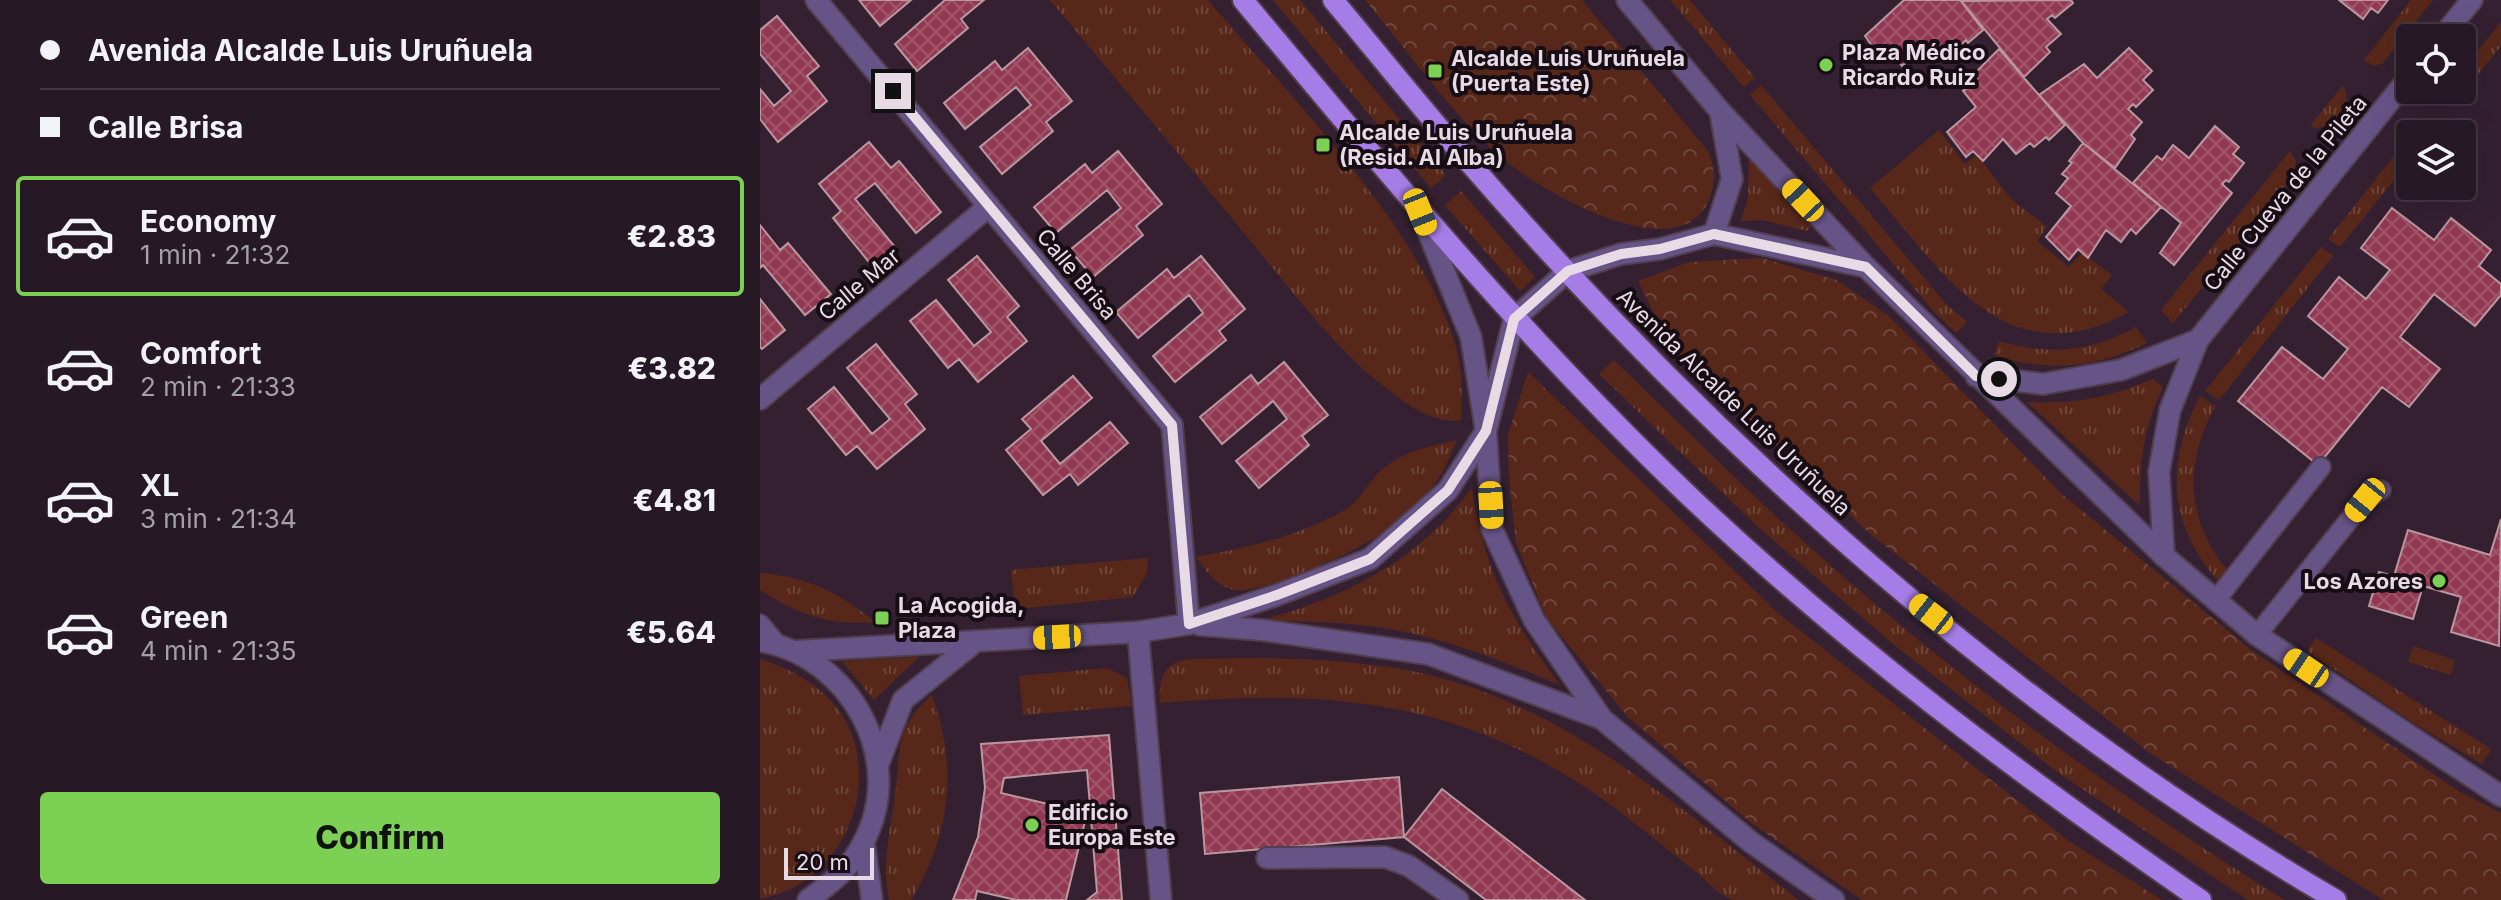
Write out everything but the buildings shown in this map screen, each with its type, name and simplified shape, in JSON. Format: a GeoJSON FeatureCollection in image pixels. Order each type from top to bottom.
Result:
{"type":"FeatureCollection","features":[{"type":"Feature","properties":{"kind":"main road"},"geometry":{"type":"LineString","coordinates":[[1243,0],[1514,319],[1687,494],[1833,625],[1932,708],[2036,786],[2201,900]]}},
{"type":"Feature","properties":{"kind":"main road","name":"Avenida Alcalde Luis Uruñuela"},"geometry":{"type":"LineString","coordinates":[[1333,0],[1473,168],[1568,271],[1746,453],[1881,574],[2081,733],[2253,852],[2336,900]]}},
{"type":"Feature","properties":{"kind":"street","name":"Calle Brisa"},"geometry":{"type":"LineString","coordinates":[[816,0],[1172,425],[1189,624]]}},
{"type":"Feature","properties":{"kind":"street"},"geometry":{"type":"LineString","coordinates":[[1627,0],[1720,111],[1866,267],[2164,556],[2257,635],[2501,796]]}},
{"type":"Feature","properties":{"kind":"street"},"geometry":{"type":"LineString","coordinates":[[2452,24],[2472,0]]}},
{"type":"Feature","properties":{"kind":"street","name":"Calle Cueva de la Pileta"},"geometry":{"type":"LineString","coordinates":[[2198,340],[2396,93]]}},
{"type":"Feature","properties":{"kind":"street"},"geometry":{"type":"LineString","coordinates":[[1720,111],[1732,179],[1714,234],[1866,267]]}},
{"type":"Feature","properties":{"kind":"street","name":"Calle Mar"},"geometry":{"type":"LineString","coordinates":[[760,399],[989,206]]}},
{"type":"Feature","properties":{"kind":"street"},"geometry":{"type":"LineString","coordinates":[[1420,212],[1471,337],[1486,431],[1492,529],[1534,620],[1602,719],[1752,843],[1834,900]]}},
{"type":"Feature","properties":{"kind":"street","name":"Avenida Alcalde Luis Uruñuela"},"geometry":{"type":"LineString","coordinates":[[1514,319],[1568,271],[1621,254],[1660,249],[1714,234]]}},
{"type":"Feature","properties":{"kind":"street"},"geometry":{"type":"LineString","coordinates":[[778,645],[975,642],[1138,632],[1189,624],[1277,595],[1370,559],[1448,490],[1486,431],[1514,319]]}},
{"type":"Feature","properties":{"kind":"street"},"geometry":{"type":"LineString","coordinates":[[1976,376],[2043,384],[2121,370],[2198,340]]}},
{"type":"Feature","properties":{"kind":"street"},"geometry":{"type":"LineString","coordinates":[[2164,556],[2159,472],[2170,410],[2198,340]]}},
{"type":"Feature","properties":{"kind":"street"},"geometry":{"type":"LineString","coordinates":[[1189,624],[1262,630],[1428,654],[1602,719]]}},
{"type":"Feature","properties":{"kind":"street"},"geometry":{"type":"LineString","coordinates":[[1138,632],[1161,900]]}},
{"type":"Feature","properties":{"kind":"street"},"geometry":{"type":"LineString","coordinates":[[878,765],[903,700],[975,642]]}},
{"type":"Feature","properties":{"kind":"street"},"geometry":{"type":"LineString","coordinates":[[778,645],[827,670],[852,697],[870,730],[878,765],[877,806],[864,843],[837,879],[808,900]]}},
{"type":"Feature","properties":{"kind":"street"},"geometry":{"type":"LineString","coordinates":[[864,843],[872,900]]}},
{"type":"Feature","properties":{"kind":"street"},"geometry":{"type":"LineString","coordinates":[[1267,858],[1385,857],[1409,866],[1458,900]]}},
{"type":"Feature","properties":{"kind":"lane"},"geometry":{"type":"LineString","coordinates":[[2216,600],[2321,467]]}},
{"type":"Feature","properties":{"kind":"lane"},"geometry":{"type":"LineString","coordinates":[[2257,635],[2365,500],[2381,490]]}},
{"type":"Feature","properties":{"kind":"lane"},"geometry":{"type":"LineString","coordinates":[[760,624],[778,645]]}},
{"type":"Feature","properties":{"kind":"green space"},"geometry":{"type":"Polygon","coordinates":[[[1050,0],[1208,0],[1349,164],[1414,256],[1439,302],[1456,347],[1461,374],[1461,420],[1440,419],[1411,406],[1367,372],[1331,337],[1050,0]]]}},
{"type":"Feature","properties":{"kind":"green space"},"geometry":{"type":"Polygon","coordinates":[[[1273,0],[1300,0],[1446,175],[1431,188],[1273,0]]]}},
{"type":"Feature","properties":{"kind":"green space"},"geometry":{"type":"Polygon","coordinates":[[[1365,0],[1582,0],[1708,151],[1714,178],[1707,204],[1691,222],[1668,229],[1640,227],[1581,207],[1529,178],[1473,130],[1365,0]]]}},
{"type":"Feature","properties":{"kind":"green space"},"geometry":{"type":"Polygon","coordinates":[[[1670,0],[1690,0],[1755,78],[1744,87],[1670,0]]]}},
{"type":"Feature","properties":{"kind":"green space"},"geometry":{"type":"Polygon","coordinates":[[[2411,0],[2433,0],[2414,24],[2396,24],[2396,46],[2382,64],[2373,66],[2364,60],[2411,0]]]}},
{"type":"Feature","properties":{"kind":"green space"},"geometry":{"type":"Polygon","coordinates":[[[2501,22],[2501,46],[2476,77],[2476,53],[2501,22]]]}},
{"type":"Feature","properties":{"kind":"green space"},"geometry":{"type":"Polygon","coordinates":[[[1761,85],[1947,305],[1967,322],[1956,333],[1936,314],[1750,95],[1761,85]]]}},
{"type":"Feature","properties":{"kind":"green space"},"geometry":{"type":"Polygon","coordinates":[[[2343,85],[2346,101],[2339,116],[2326,126],[2310,126],[2343,85]]]}},
{"type":"Feature","properties":{"kind":"green space"},"geometry":{"type":"Polygon","coordinates":[[[1939,130],[1965,164],[1977,155],[2011,199],[2047,227],[2037,241],[2069,267],[2082,253],[2112,275],[2101,289],[2129,312],[2085,330],[2046,333],[2011,324],[1980,306],[1950,281],[1870,188],[1939,130]]]}},
{"type":"Feature","properties":{"kind":"green space"},"geometry":{"type":"Polygon","coordinates":[[[2290,151],[2296,161],[2294,176],[2173,323],[2161,310],[2290,151]]]}},
{"type":"Feature","properties":{"kind":"green space"},"geometry":{"type":"Polygon","coordinates":[[[2396,154],[2396,177],[2340,247],[2328,239],[2396,154]]]}},
{"type":"Feature","properties":{"kind":"green space"},"geometry":{"type":"Polygon","coordinates":[[[1754,158],[1811,226],[1807,231],[1762,220],[1740,221],[1748,199],[1749,160],[1754,158]]]}},
{"type":"Feature","properties":{"kind":"green space"},"geometry":{"type":"Polygon","coordinates":[[[1461,191],[1535,277],[1520,291],[1445,205],[1461,191]]]}},
{"type":"Feature","properties":{"kind":"green space"},"geometry":{"type":"Polygon","coordinates":[[[2321,247],[2333,256],[2219,400],[2205,391],[2321,247]]]}},
{"type":"Feature","properties":{"kind":"green space"},"geometry":{"type":"Polygon","coordinates":[[[1762,258],[1837,280],[1890,317],[2062,494],[2251,650],[2460,792],[2501,813],[2501,900],[2383,900],[2150,753],[1869,533],[1668,343],[1638,281],[1689,262],[1762,258]]]}},
{"type":"Feature","properties":{"kind":"green space"},"geometry":{"type":"Polygon","coordinates":[[[2136,327],[2147,343],[2090,363],[2053,366],[1994,355],[1999,341],[2035,349],[2069,349],[2103,342],[2136,327]]]}},
{"type":"Feature","properties":{"kind":"green space"},"geometry":{"type":"Polygon","coordinates":[[[1614,360],[1767,508],[1952,667],[2149,812],[2285,900],[2248,900],[2060,774],[1893,644],[1757,526],[1599,374],[1614,360]]]}},
{"type":"Feature","properties":{"kind":"green space"},"geometry":{"type":"Polygon","coordinates":[[[1528,372],[1779,614],[2069,841],[2162,900],[1862,900],[1750,822],[1628,717],[1547,619],[1516,543],[1509,477],[1508,434],[1528,372]]]}},
{"type":"Feature","properties":{"kind":"green space"},"geometry":{"type":"Polygon","coordinates":[[[2153,379],[2163,387],[2144,445],[2140,506],[2027,402],[2092,398],[2153,379]]]}},
{"type":"Feature","properties":{"kind":"green space"},"geometry":{"type":"Polygon","coordinates":[[[2200,396],[2216,406],[2198,448],[2194,491],[2204,532],[2228,571],[2219,582],[2190,538],[2181,516],[2177,493],[2181,445],[2200,396]]]}},
{"type":"Feature","properties":{"kind":"green space"},"geometry":{"type":"Polygon","coordinates":[[[1457,440],[1438,479],[1407,514],[1369,541],[1328,562],[1266,586],[1237,590],[1215,580],[1196,557],[1270,540],[1324,521],[1352,505],[1375,477],[1402,456],[1457,440]]]}},
{"type":"Feature","properties":{"kind":"green space"},"geometry":{"type":"Polygon","coordinates":[[[1472,487],[1484,543],[1502,592],[1527,638],[1560,685],[1487,656],[1386,628],[1262,620],[1323,600],[1379,572],[1429,535],[1452,513],[1472,487]]]}},
{"type":"Feature","properties":{"kind":"green space"},"geometry":{"type":"Polygon","coordinates":[[[1148,558],[1147,573],[1133,597],[1015,609],[1011,570],[1148,558]]]}},
{"type":"Feature","properties":{"kind":"green space"},"geometry":{"type":"Polygon","coordinates":[[[760,573],[794,578],[822,588],[876,622],[829,620],[802,612],[760,590],[760,573]]]}},
{"type":"Feature","properties":{"kind":"green space"},"geometry":{"type":"Polygon","coordinates":[[[2316,638],[2491,749],[2482,764],[2412,722],[2307,651],[2316,638]]]}},
{"type":"Feature","properties":{"kind":"green space"},"geometry":{"type":"Polygon","coordinates":[[[2413,646],[2455,660],[2451,675],[2408,662],[2413,646]]]}},
{"type":"Feature","properties":{"kind":"green space"},"geometry":{"type":"Polygon","coordinates":[[[919,657],[874,700],[842,661],[919,657]]]}},
{"type":"Feature","properties":{"kind":"green space"},"geometry":{"type":"Polygon","coordinates":[[[760,659],[786,669],[824,694],[845,721],[857,751],[859,783],[853,815],[839,845],[818,870],[792,889],[760,899],[760,659]]]}},
{"type":"Feature","properties":{"kind":"green space"},"geometry":{"type":"Polygon","coordinates":[[[1190,659],[1327,661],[1421,673],[1475,689],[1526,710],[1622,766],[1799,900],[1728,898],[1574,780],[1524,752],[1424,715],[1373,705],[1322,700],[1216,699],[1160,703],[1164,674],[1170,666],[1190,659]]]}},
{"type":"Feature","properties":{"kind":"green space"},"geometry":{"type":"Polygon","coordinates":[[[1107,668],[1127,678],[1132,706],[1023,715],[1019,676],[1107,668]]]}},
{"type":"Feature","properties":{"kind":"green space"},"geometry":{"type":"Polygon","coordinates":[[[932,695],[945,748],[947,774],[942,826],[935,851],[911,900],[889,900],[887,851],[901,744],[910,720],[932,695]]]}},
{"type":"Feature","properties":{"kind":"place","name":"Plaza Médico Ricardo Ruiz"},"geometry":{"type":"Point","coordinates":[1826,65]}},
{"type":"Feature","properties":{"kind":"place","name":"Alcalde Luis Uruñuela (Puerta Este)"},"geometry":{"type":"Point","coordinates":[1435,71]}},
{"type":"Feature","properties":{"kind":"place","name":"Alcalde Luis Uruñuela (Resid. Al Alba)"},"geometry":{"type":"Point","coordinates":[1323,145]}},
{"type":"Feature","properties":{"kind":"place","name":"Los Azores"},"geometry":{"type":"Point","coordinates":[2439,581]}},
{"type":"Feature","properties":{"kind":"place","name":"La Acogida, Plaza"},"geometry":{"type":"Point","coordinates":[882,618]}},
{"type":"Feature","properties":{"kind":"place","name":"Edificio Europa Este"},"geometry":{"type":"Point","coordinates":[1032,825]}},
{"type":"Feature","properties":{"kind":"route"},"geometry":{"type":"LineString","coordinates":[[893,91],[1172,425],[1189,624],[1277,595],[1370,559],[1448,490],[1486,431],[1514,319],[1568,271],[1621,254],[1660,249],[1714,234],[1866,267],[1976,376],[1999,379]]}}]}
